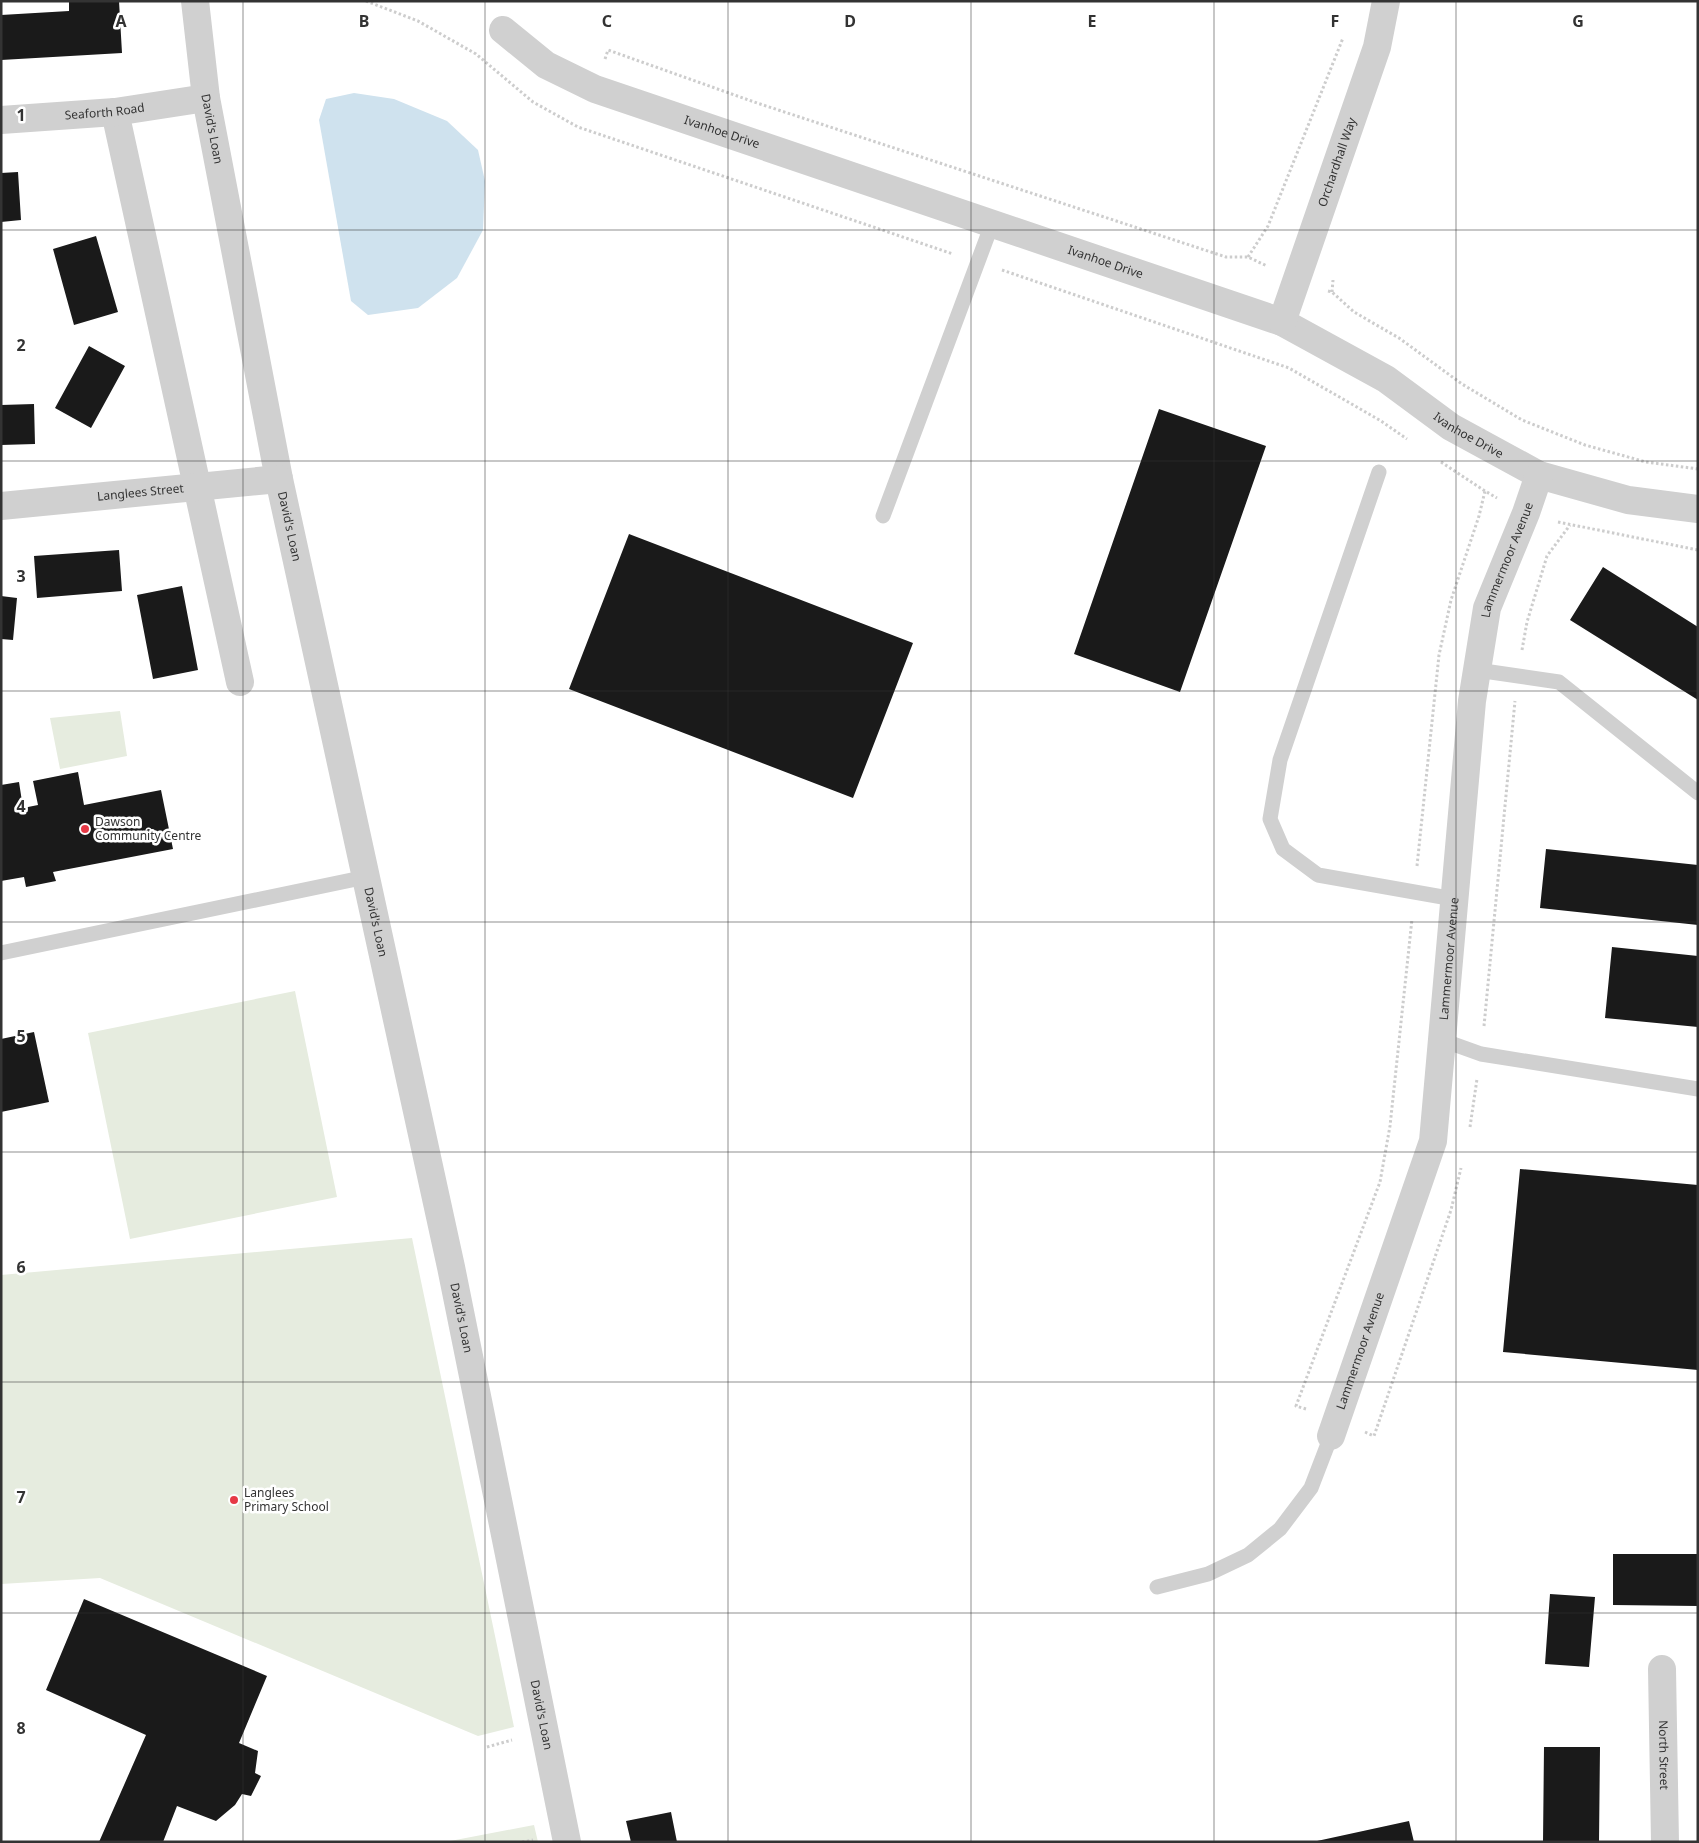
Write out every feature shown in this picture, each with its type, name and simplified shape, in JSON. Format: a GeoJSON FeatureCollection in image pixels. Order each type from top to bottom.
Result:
{"type":"FeatureCollection","features":[{"type":"Feature","properties":{"kind":"street","name":"David's Loan"},"geometry":{"type":"LineString","coordinates":[[195,1],[206,98],[279,479],[451,1267],[567,1842]]}},
{"type":"Feature","properties":{"kind":"street","name":"Orchardhall Way"},"geometry":{"type":"LineString","coordinates":[[1282,322],[1378,47],[1386,1]]}},
{"type":"Feature","properties":{"kind":"street","name":"Ivanhoe Drive"},"geometry":{"type":"LineString","coordinates":[[503,30],[546,65],[595,89],[1282,322],[1386,379],[1452,427],[1539,475],[1628,500],[1698,509]]}},
{"type":"Feature","properties":{"kind":"street","name":"Seaforth Road"},"geometry":{"type":"LineString","coordinates":[[1,120],[115,112],[206,98]]}},
{"type":"Feature","properties":{"kind":"street"},"geometry":{"type":"LineString","coordinates":[[115,112],[240,682]]}},
{"type":"Feature","properties":{"kind":"street","name":"Lammermoor Avenue"},"geometry":{"type":"LineString","coordinates":[[1334,1428],[1433,1141],[1472,701],[1487,608],[1526,513],[1539,475]]}},
{"type":"Feature","properties":{"kind":"street","name":"Langlees Street"},"geometry":{"type":"LineString","coordinates":[[1,506],[279,479]]}},
{"type":"Feature","properties":{"kind":"street","name":"North Street"},"geometry":{"type":"LineString","coordinates":[[1662,1669],[1665,1842]]}},
{"type":"Feature","properties":{"kind":"lane"},"geometry":{"type":"LineString","coordinates":[[883,516],[992,224]]}},
{"type":"Feature","properties":{"kind":"lane"},"geometry":{"type":"LineString","coordinates":[[1378,472],[1280,760],[1270,819],[1283,849],[1318,875],[1454,900]]}},
{"type":"Feature","properties":{"kind":"lane"},"geometry":{"type":"LineString","coordinates":[[1477,670],[1559,682],[1698,793]]}},
{"type":"Feature","properties":{"kind":"lane"},"geometry":{"type":"LineString","coordinates":[[1,953],[366,877]]}},
{"type":"Feature","properties":{"kind":"lane"},"geometry":{"type":"LineString","coordinates":[[1442,1040],[1481,1054],[1698,1089]]}},
{"type":"Feature","properties":{"kind":"lane"},"geometry":{"type":"LineString","coordinates":[[1157,1587],[1208,1574],[1248,1555],[1280,1529],[1311,1488],[1334,1428]]}},
{"type":"Feature","properties":{"kind":"path"},"geometry":{"type":"LineString","coordinates":[[366,1],[418,21],[476,54],[533,102],[578,127],[1289,368],[1381,421],[1413,442]]}},
{"type":"Feature","properties":{"kind":"path"},"geometry":{"type":"LineString","coordinates":[[1248,257],[1268,226],[1344,35]]}},
{"type":"Feature","properties":{"kind":"path"},"geometry":{"type":"LineString","coordinates":[[1437,459],[1485,491],[1526,513],[1570,525],[1698,550]]}},
{"type":"Feature","properties":{"kind":"path"},"geometry":{"type":"LineString","coordinates":[[1334,1428],[1296,1406],[1380,1182],[1390,1126],[1439,655],[1451,600],[1479,516],[1485,491]]}},
{"type":"Feature","properties":{"kind":"shaded area"},"geometry":{"type":"Polygon","coordinates":[[[120,711],[127,756],[60,769],[50,718],[120,711]]]}},
{"type":"Feature","properties":{"kind":"shaded area"},"geometry":{"type":"Polygon","coordinates":[[[295,991],[337,1197],[130,1239],[88,1033],[295,991]]]}},
{"type":"Feature","properties":{"kind":"shaded area","name":"Langlees Primary School"},"geometry":{"type":"Polygon","coordinates":[[[412,1238],[514,1727],[478,1736],[100,1578],[1,1584],[1,1275],[412,1238]]]}},
{"type":"Feature","properties":{"kind":"shaded area"},"geometry":{"type":"Polygon","coordinates":[[[534,1825],[538,1842],[445,1842],[534,1825]]]}},
{"type":"Feature","properties":{"kind":"water"},"geometry":{"type":"Polygon","coordinates":[[[354,93],[394,99],[447,121],[478,150],[485,181],[483,230],[457,278],[418,308],[368,315],[351,301],[319,120],[326,99],[354,93]]]}},
{"type":"Feature","properties":{"kind":"building"},"geometry":{"type":"Polygon","coordinates":[[[69,1],[119,1],[122,53],[1,60],[1,15],[69,11],[69,1]]]}},
{"type":"Feature","properties":{"kind":"building"},"geometry":{"type":"Polygon","coordinates":[[[18,172],[21,220],[1,222],[1,173],[18,172]]]}},
{"type":"Feature","properties":{"kind":"building"},"geometry":{"type":"Polygon","coordinates":[[[96,236],[118,312],[74,325],[53,249],[96,236]]]}},
{"type":"Feature","properties":{"kind":"building"},"geometry":{"type":"Polygon","coordinates":[[[89,346],[125,366],[91,428],[55,408],[89,346]]]}},
{"type":"Feature","properties":{"kind":"building"},"geometry":{"type":"Polygon","coordinates":[[[34,404],[35,444],[1,445],[1,405],[34,404]]]}},
{"type":"Feature","properties":{"kind":"building"},"geometry":{"type":"Polygon","coordinates":[[[1159,409],[1266,446],[1180,692],[1074,654],[1159,409]]]}},
{"type":"Feature","properties":{"kind":"building"},"geometry":{"type":"Polygon","coordinates":[[[629,534],[913,643],[853,798],[569,689],[629,534]]]}},
{"type":"Feature","properties":{"kind":"building"},"geometry":{"type":"Polygon","coordinates":[[[119,550],[122,591],[37,598],[34,556],[119,550]]]}},
{"type":"Feature","properties":{"kind":"building"},"geometry":{"type":"Polygon","coordinates":[[[1603,567],[1698,627],[1698,700],[1570,620],[1603,567]]]}},
{"type":"Feature","properties":{"kind":"building"},"geometry":{"type":"Polygon","coordinates":[[[182,586],[198,670],[153,679],[137,595],[182,586]]]}},
{"type":"Feature","properties":{"kind":"building"},"geometry":{"type":"Polygon","coordinates":[[[1,596],[17,598],[13,640],[1,639],[1,596]]]}},
{"type":"Feature","properties":{"kind":"building","name":"Dawson Community Centre"},"geometry":{"type":"Polygon","coordinates":[[[78,772],[84,805],[161,790],[173,849],[53,872],[56,881],[26,887],[24,877],[1,881],[1,785],[19,782],[23,808],[38,805],[33,781],[78,772]]]}},
{"type":"Feature","properties":{"kind":"building"},"geometry":{"type":"Polygon","coordinates":[[[1546,849],[1698,865],[1698,925],[1540,908],[1546,849]]]}},
{"type":"Feature","properties":{"kind":"building"},"geometry":{"type":"Polygon","coordinates":[[[1612,947],[1698,956],[1698,1027],[1605,1018],[1612,947]]]}},
{"type":"Feature","properties":{"kind":"building"},"geometry":{"type":"Polygon","coordinates":[[[34,1032],[49,1102],[1,1112],[1,1039],[34,1032]]]}},
{"type":"Feature","properties":{"kind":"building"},"geometry":{"type":"Polygon","coordinates":[[[1520,1169],[1698,1185],[1698,1370],[1503,1352],[1520,1169]]]}},
{"type":"Feature","properties":{"kind":"building"},"geometry":{"type":"Polygon","coordinates":[[[1613,1554],[1698,1554],[1698,1606],[1613,1605],[1613,1554]]]}},
{"type":"Feature","properties":{"kind":"building"},"geometry":{"type":"Polygon","coordinates":[[[1550,1594],[1595,1597],[1589,1667],[1545,1664],[1550,1594]]]}},
{"type":"Feature","properties":{"kind":"building"},"geometry":{"type":"Polygon","coordinates":[[[84,1599],[267,1676],[239,1743],[258,1751],[255,1773],[261,1776],[251,1796],[242,1794],[235,1805],[216,1821],[177,1806],[163,1842],[99,1842],[146,1735],[46,1690],[84,1599]]]}},
{"type":"Feature","properties":{"kind":"building"},"geometry":{"type":"Polygon","coordinates":[[[1544,1747],[1600,1747],[1599,1842],[1543,1842],[1544,1747]]]}},
{"type":"Feature","properties":{"kind":"building"},"geometry":{"type":"Polygon","coordinates":[[[671,1812],[677,1842],[631,1842],[626,1821],[671,1812]]]}},
{"type":"Feature","properties":{"kind":"building"},"geometry":{"type":"Polygon","coordinates":[[[1409,1821],[1414,1842],[1317,1842],[1317,1841],[1409,1821]]]}},
{"type":"Feature","properties":{"kind":"place","name":"Dawson Community Centre"},"geometry":{"type":"Point","coordinates":[85,829]}},
{"type":"Feature","properties":{"kind":"place","name":"Langlees Primary School"},"geometry":{"type":"Point","coordinates":[234,1500]}}]}
